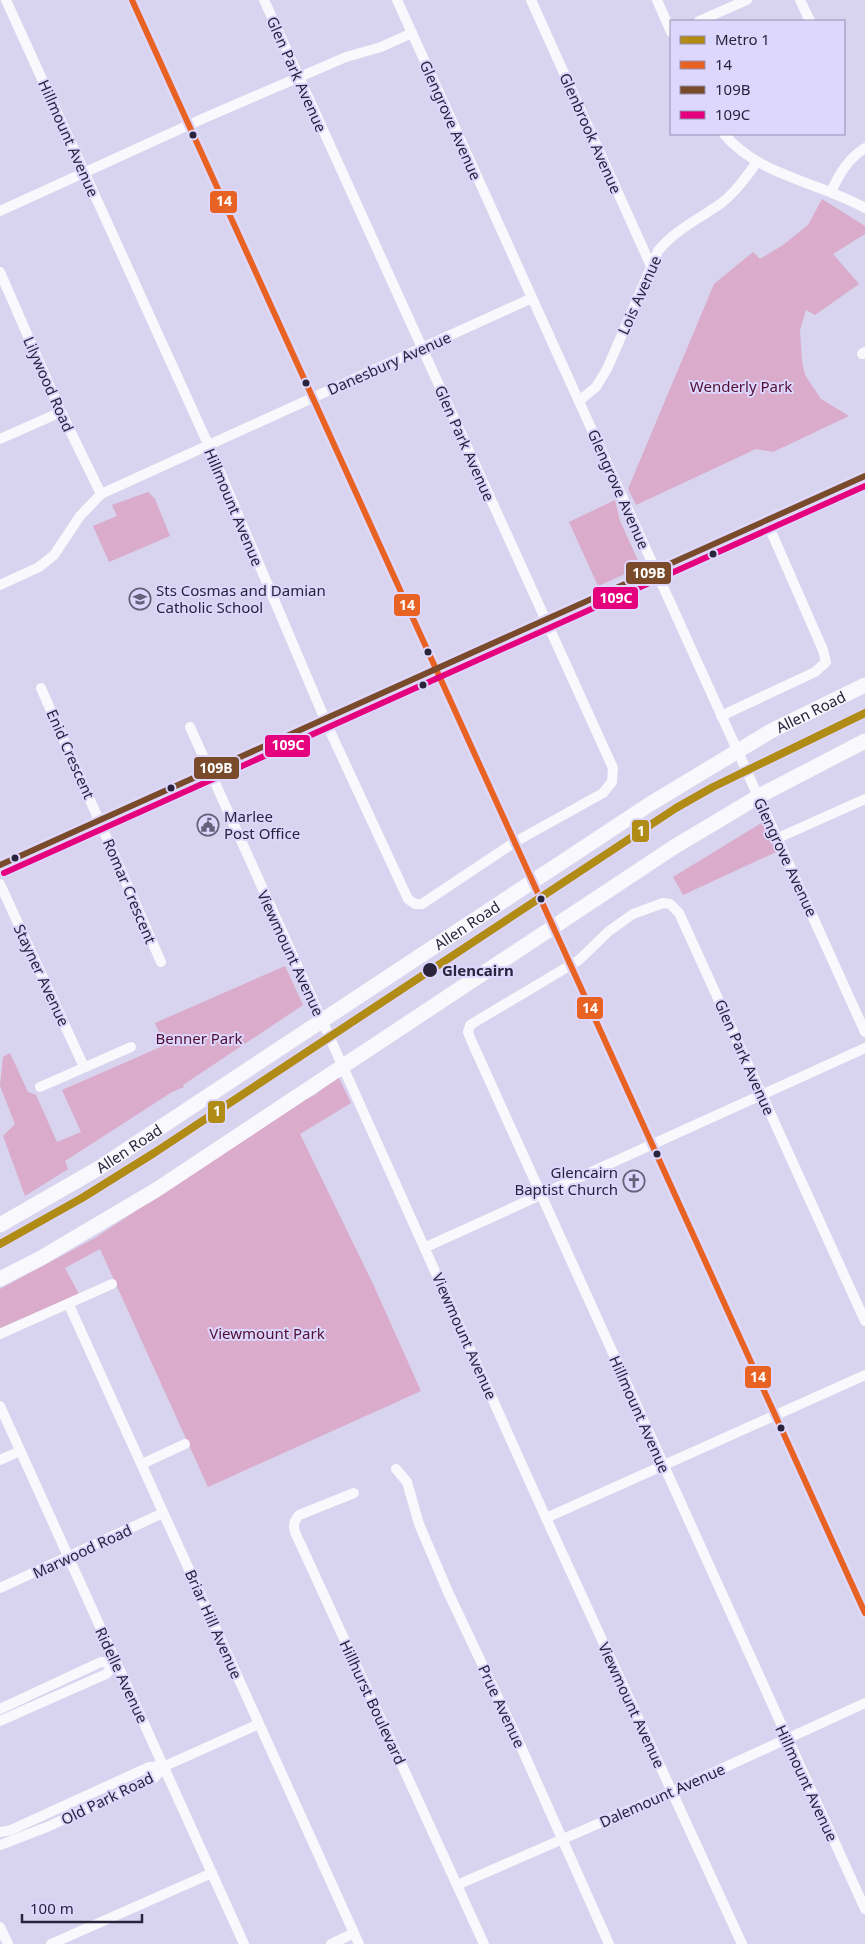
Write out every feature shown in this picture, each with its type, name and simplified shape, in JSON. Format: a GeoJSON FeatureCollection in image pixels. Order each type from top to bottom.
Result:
{"type":"FeatureCollection","features":[{"type":"Feature","properties":{"kind":"highway","name":"Allen Road"},"geometry":{"type":"LineString","coordinates":[[0,1225],[99,1168],[650,804],[771,731],[865,685]]}},
{"type":"Feature","properties":{"kind":"highway"},"geometry":{"type":"LineString","coordinates":[[0,1279],[41,1258],[156,1190],[674,847],[761,795],[865,741]]}},
{"type":"Feature","properties":{"kind":"street","name":"Hillmount Avenue"},"geometry":{"type":"LineString","coordinates":[[6,0],[208,444],[325,720],[408,899],[415,904],[427,902],[515,842]]}},
{"type":"Feature","properties":{"kind":"street"},"geometry":{"type":"LineString","coordinates":[[132,0],[865,1613]]}},
{"type":"Feature","properties":{"kind":"street","name":"Glen Park Avenue"},"geometry":{"type":"LineString","coordinates":[[264,0],[613,768],[612,782],[603,793],[515,842]]}},
{"type":"Feature","properties":{"kind":"street","name":"Glengrove Avenue"},"geometry":{"type":"LineString","coordinates":[[397,0],[865,1032]]}},
{"type":"Feature","properties":{"kind":"street","name":"Glenbrook Avenue"},"geometry":{"type":"LineString","coordinates":[[531,0],[651,266]]}},
{"type":"Feature","properties":{"kind":"street"},"geometry":{"type":"LineString","coordinates":[[657,0],[670,30]]}},
{"type":"Feature","properties":{"kind":"street"},"geometry":{"type":"LineString","coordinates":[[701,20],[747,0]]}},
{"type":"Feature","properties":{"kind":"street"},"geometry":{"type":"LineString","coordinates":[[800,0],[810,20]]}},
{"type":"Feature","properties":{"kind":"street"},"geometry":{"type":"LineString","coordinates":[[0,212],[190,125],[346,57],[381,47],[412,33]]}},
{"type":"Feature","properties":{"kind":"street"},"geometry":{"type":"LineString","coordinates":[[725,135],[732,144],[757,162],[865,208]]}},
{"type":"Feature","properties":{"kind":"street"},"geometry":{"type":"LineString","coordinates":[[831,192],[841,171],[855,154],[865,148]]}},
{"type":"Feature","properties":{"kind":"street","name":"Lois Avenue"},"geometry":{"type":"LineString","coordinates":[[579,400],[596,387],[607,369],[658,251],[670,236],[722,202],[740,185],[757,162]]}},
{"type":"Feature","properties":{"kind":"street","name":"Lilywood Road"},"geometry":{"type":"LineString","coordinates":[[0,272],[3,292],[101,494]]}},
{"type":"Feature","properties":{"kind":"street","name":"Danesbury Avenue"},"geometry":{"type":"LineString","coordinates":[[0,585],[39,567],[54,555],[80,516],[101,494],[532,298]]}},
{"type":"Feature","properties":{"kind":"street"},"geometry":{"type":"LineString","coordinates":[[0,439],[61,412]]}},
{"type":"Feature","properties":{"kind":"street"},"geometry":{"type":"LineString","coordinates":[[0,865],[865,476]]}},
{"type":"Feature","properties":{"kind":"street"},"geometry":{"type":"LineString","coordinates":[[721,716],[815,672],[826,662],[823,650],[766,520]]}},
{"type":"Feature","properties":{"kind":"street","name":"Enid Crescent"},"geometry":{"type":"LineString","coordinates":[[41,688],[100,820]]}},
{"type":"Feature","properties":{"kind":"street","name":"Viewmount Avenue"},"geometry":{"type":"LineString","coordinates":[[190,727],[426,1247],[546,1518],[742,1944]]}},
{"type":"Feature","properties":{"kind":"street"},"geometry":{"type":"LineString","coordinates":[[778,838],[865,799]]}},
{"type":"Feature","properties":{"kind":"street","name":"Romar Crescent"},"geometry":{"type":"LineString","coordinates":[[100,820],[161,962]]}},
{"type":"Feature","properties":{"kind":"street","name":"Stayner Avenue"},"geometry":{"type":"LineString","coordinates":[[0,884],[84,1067]]}},
{"type":"Feature","properties":{"kind":"street","name":"Glen Park Avenue"},"geometry":{"type":"LineString","coordinates":[[571,965],[587,954],[609,931],[633,914],[663,903],[670,904],[679,913],[865,1321]]}},
{"type":"Feature","properties":{"kind":"street","name":"Hillmount Avenue"},"geometry":{"type":"LineString","coordinates":[[571,965],[475,1020],[468,1028],[471,1040],[540,1196],[865,1909]]}},
{"type":"Feature","properties":{"kind":"street"},"geometry":{"type":"LineString","coordinates":[[40,1087],[131,1047]]}},
{"type":"Feature","properties":{"kind":"street"},"geometry":{"type":"LineString","coordinates":[[426,1247],[865,1048]]}},
{"type":"Feature","properties":{"kind":"street"},"geometry":{"type":"LineString","coordinates":[[0,1334],[112,1284]]}},
{"type":"Feature","properties":{"kind":"street","name":"Briar Hill Avenue"},"geometry":{"type":"LineString","coordinates":[[69,1304],[359,1944]]}},
{"type":"Feature","properties":{"kind":"street"},"geometry":{"type":"LineString","coordinates":[[546,1518],[865,1375]]}},
{"type":"Feature","properties":{"kind":"street","name":"Ridelle Avenue"},"geometry":{"type":"LineString","coordinates":[[0,1406],[116,1664],[165,1766],[244,1944]]}},
{"type":"Feature","properties":{"kind":"street"},"geometry":{"type":"LineString","coordinates":[[142,1464],[185,1444]]}},
{"type":"Feature","properties":{"kind":"street"},"geometry":{"type":"LineString","coordinates":[[0,1460],[20,1451]]}},
{"type":"Feature","properties":{"kind":"street","name":"Prue Avenue"},"geometry":{"type":"LineString","coordinates":[[396,1469],[408,1482],[422,1532],[609,1944]]}},
{"type":"Feature","properties":{"kind":"street","name":"Hillhurst Boulevard"},"geometry":{"type":"LineString","coordinates":[[354,1493],[299,1515],[294,1521],[293,1532],[302,1545],[484,1944]]}},
{"type":"Feature","properties":{"kind":"street","name":"Marwood Road"},"geometry":{"type":"LineString","coordinates":[[0,1588],[163,1513]]}},
{"type":"Feature","properties":{"kind":"street"},"geometry":{"type":"LineString","coordinates":[[0,1709],[101,1662],[116,1664]]}},
{"type":"Feature","properties":{"kind":"street"},"geometry":{"type":"LineString","coordinates":[[0,1721],[106,1674],[116,1664]]}},
{"type":"Feature","properties":{"kind":"street"},"geometry":{"type":"LineString","coordinates":[[16,1701],[20,1712]]}},
{"type":"Feature","properties":{"kind":"street","name":"Dalemount Avenue"},"geometry":{"type":"LineString","coordinates":[[457,1885],[672,1792],[865,1703]]}},
{"type":"Feature","properties":{"kind":"street","name":"Old Park Road"},"geometry":{"type":"LineString","coordinates":[[0,1832],[11,1830],[149,1767],[165,1766],[259,1724]]}},
{"type":"Feature","properties":{"kind":"street","name":"Old Park Road"},"geometry":{"type":"LineString","coordinates":[[0,1846],[47,1827],[154,1778],[165,1766]]}},
{"type":"Feature","properties":{"kind":"street","name":"Old Park Road"},"geometry":{"type":"LineString","coordinates":[[42,1816],[47,1827]]}},
{"type":"Feature","properties":{"kind":"street"},"geometry":{"type":"LineString","coordinates":[[51,1944],[212,1872]]}},
{"type":"Feature","properties":{"kind":"street"},"geometry":{"type":"LineString","coordinates":[[0,1927],[8,1944]]}},
{"type":"Feature","properties":{"kind":"street"},"geometry":{"type":"LineString","coordinates":[[331,1944],[354,1933]]}},
{"type":"Feature","properties":{"kind":"green space","name":"Wenderly Park"},"geometry":{"type":"Polygon","coordinates":[[[822,199],[865,226],[865,234],[833,254],[859,284],[815,315],[806,310],[800,330],[802,361],[805,375],[821,399],[849,416],[773,452],[756,449],[636,505],[628,489],[714,284],[753,252],[760,259],[783,245],[808,225],[822,199]]]}},
{"type":"Feature","properties":{"kind":"green space"},"geometry":{"type":"Polygon","coordinates":[[[148,492],[155,499],[170,536],[109,562],[93,526],[117,516],[112,505],[148,492]]]}},
{"type":"Feature","properties":{"kind":"green space"},"geometry":{"type":"Polygon","coordinates":[[[615,500],[620,521],[641,567],[598,586],[569,522],[615,500]]]}},
{"type":"Feature","properties":{"kind":"green space"},"geometry":{"type":"Polygon","coordinates":[[[763,822],[776,852],[683,895],[673,877],[763,822]]]}},
{"type":"Feature","properties":{"kind":"green space","name":"Benner Park"},"geometry":{"type":"Polygon","coordinates":[[[285,966],[303,1005],[183,1085],[184,1087],[172,1092],[65,1161],[68,1169],[25,1196],[3,1136],[15,1124],[0,1086],[3,1057],[10,1053],[28,1092],[36,1095],[57,1142],[81,1132],[62,1090],[165,1045],[155,1023],[285,966]]]}},
{"type":"Feature","properties":{"kind":"green space","name":"Viewmount Park"},"geometry":{"type":"Polygon","coordinates":[[[338,1076],[351,1103],[300,1134],[373,1284],[421,1391],[208,1487],[100,1249],[65,1268],[79,1294],[0,1328],[0,1289],[95,1238],[302,1101],[315,1095],[338,1076]]]}},
{"type":"Feature","properties":{"kind":"metro line","name":"1"},"geometry":{"type":"LineString","coordinates":[[0,1244],[82,1198],[154,1153],[676,808],[713,787],[865,713]]}},
{"type":"Feature","properties":{"kind":"transit line","name":"14"},"geometry":{"type":"LineString","coordinates":[[132,0],[865,1613]]}},
{"type":"Feature","properties":{"kind":"transit line","name":"109B"},"geometry":{"type":"LineString","coordinates":[[0,865],[865,476]]}},
{"type":"Feature","properties":{"kind":"transit line","name":"109C"},"geometry":{"type":"LineString","coordinates":[[4,873],[865,486]]}},
{"type":"Feature","properties":{"kind":"place","name":"Sts Cosmas and Damian Catholic School"},"geometry":{"type":"Point","coordinates":[140,599]}},
{"type":"Feature","properties":{"kind":"place","name":"Marlee Post Office"},"geometry":{"type":"Point","coordinates":[208,825]}},
{"type":"Feature","properties":{"kind":"place","name":"Glencairn"},"geometry":{"type":"Point","coordinates":[430,970]}},
{"type":"Feature","properties":{"kind":"place","name":"Glencairn Baptist Church"},"geometry":{"type":"Point","coordinates":[634,1181]}}]}
